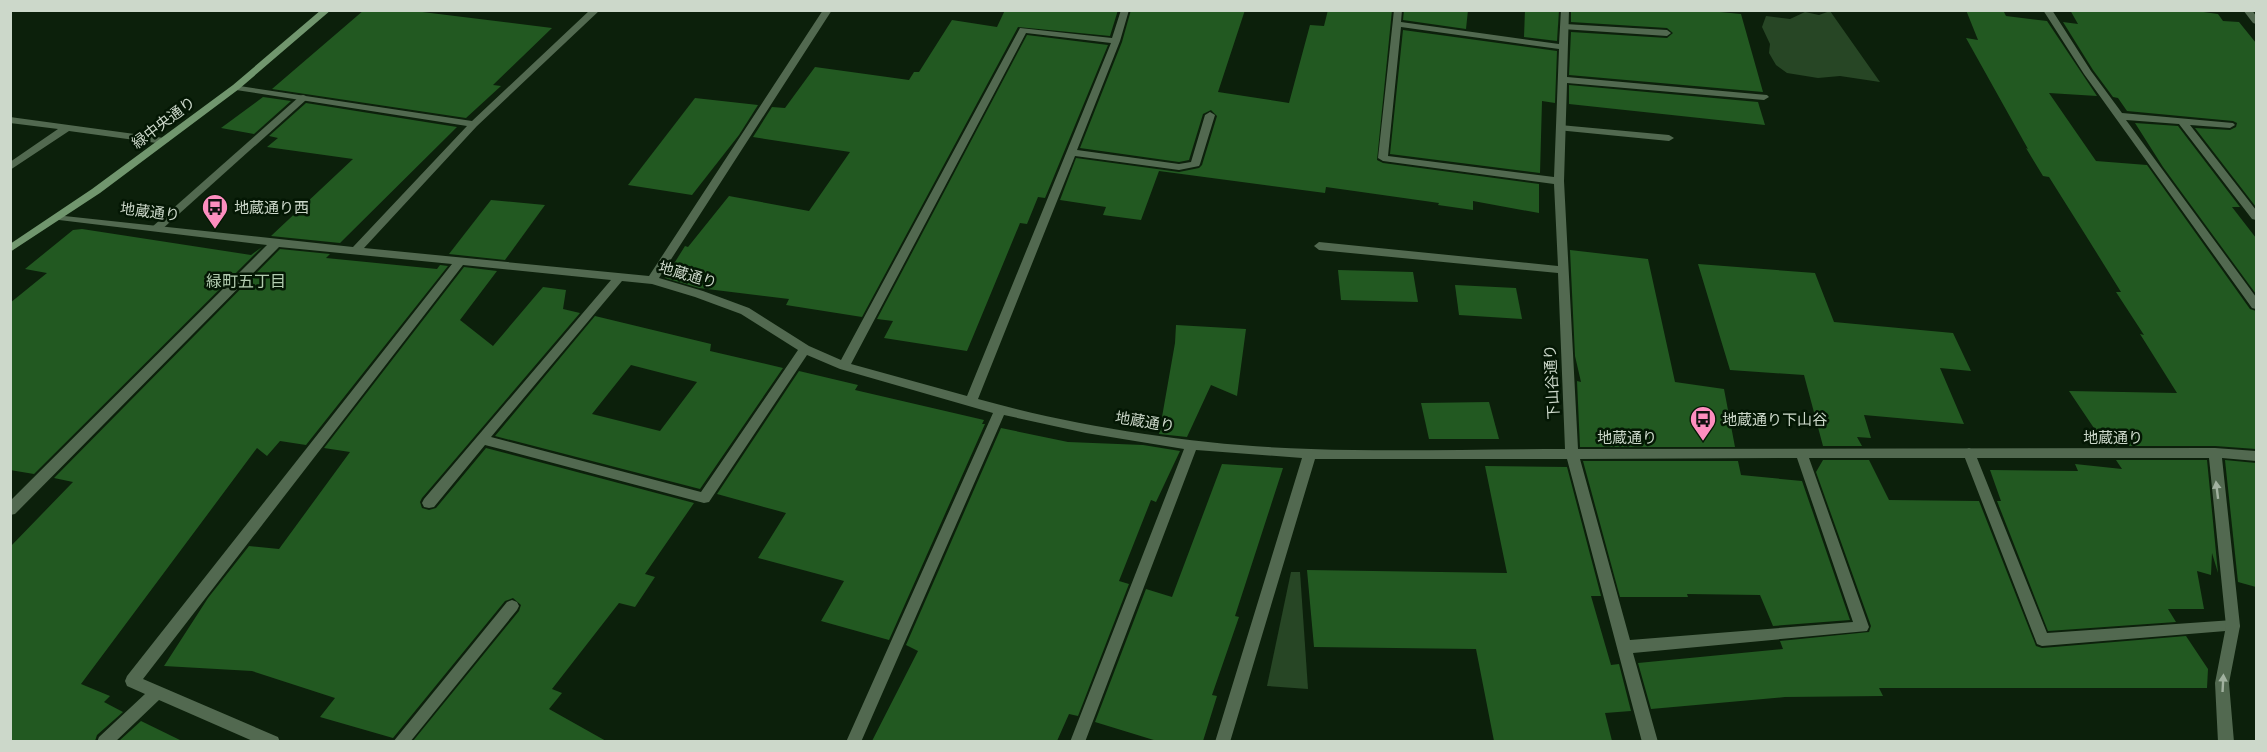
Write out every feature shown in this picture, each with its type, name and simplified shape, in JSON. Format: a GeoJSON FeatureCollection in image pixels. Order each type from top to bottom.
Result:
{"type":"FeatureCollection","features":[{"type":"Feature","properties":{"kind":"street","name":"緑中央通り"},"geometry":{"type":"LineString","coordinates":[[10,249],[59,217],[236,87],[327,10]]}},
{"type":"Feature","properties":{"kind":"street"},"geometry":{"type":"LineString","coordinates":[[355,251],[474,124],[596,10]]}},
{"type":"Feature","properties":{"kind":"street"},"geometry":{"type":"LineString","coordinates":[[652,280],[828,10]]}},
{"type":"Feature","properties":{"kind":"street"},"geometry":{"type":"LineString","coordinates":[[971,402],[1116,41],[1125,10]]}},
{"type":"Feature","properties":{"kind":"street"},"geometry":{"type":"LineString","coordinates":[[1398,10],[1383,158],[1559,181]]}},
{"type":"Feature","properties":{"kind":"street","name":"下山谷通り"},"geometry":{"type":"LineString","coordinates":[[1565,10],[1559,181],[1572,454],[1650,741]]}},
{"type":"Feature","properties":{"kind":"street"},"geometry":{"type":"LineString","coordinates":[[2047,10],[2087,72],[2256,305]]}},
{"type":"Feature","properties":{"kind":"street"},"geometry":{"type":"LineString","coordinates":[[2247,10],[2256,21]]}},
{"type":"Feature","properties":{"kind":"street"},"geometry":{"type":"LineString","coordinates":[[1396,24],[1565,47]]}},
{"type":"Feature","properties":{"kind":"street"},"geometry":{"type":"LineString","coordinates":[[1565,27],[1667,33]]}},
{"type":"Feature","properties":{"kind":"street"},"geometry":{"type":"LineString","coordinates":[[844,366],[1023,30],[1116,41]]}},
{"type":"Feature","properties":{"kind":"street"},"geometry":{"type":"LineString","coordinates":[[1564,80],[1764,97]]}},
{"type":"Feature","properties":{"kind":"street"},"geometry":{"type":"LineString","coordinates":[[236,87],[474,124]]}},
{"type":"Feature","properties":{"kind":"street"},"geometry":{"type":"LineString","coordinates":[[156,229],[303,98]]}},
{"type":"Feature","properties":{"kind":"street"},"geometry":{"type":"LineString","coordinates":[[1071,153],[1179,167],[1195,164],[1210,115]]}},
{"type":"Feature","properties":{"kind":"street"},"geometry":{"type":"LineString","coordinates":[[2119,116],[2230,125]]}},
{"type":"Feature","properties":{"kind":"street"},"geometry":{"type":"LineString","coordinates":[[10,120],[164,141]]}},
{"type":"Feature","properties":{"kind":"street"},"geometry":{"type":"LineString","coordinates":[[2182,121],[2256,217]]}},
{"type":"Feature","properties":{"kind":"street"},"geometry":{"type":"LineString","coordinates":[[10,167],[68,127]]}},
{"type":"Feature","properties":{"kind":"street"},"geometry":{"type":"LineString","coordinates":[[1560,128],[1669,138]]}},
{"type":"Feature","properties":{"kind":"street","name":"地蔵通り"},"geometry":{"type":"LineString","coordinates":[[59,217],[276,243],[652,280],[745,311],[805,349],[844,366],[1000,410],[1086,428],[1192,445],[1310,454],[2215,453],[2256,456]]}},
{"type":"Feature","properties":{"kind":"street"},"geometry":{"type":"LineString","coordinates":[[10,510],[276,243]]}},
{"type":"Feature","properties":{"kind":"street"},"geometry":{"type":"LineString","coordinates":[[1319,246],[1562,270]]}},
{"type":"Feature","properties":{"kind":"street"},"geometry":{"type":"LineString","coordinates":[[266,740],[132,681],[460,262]]}},
{"type":"Feature","properties":{"kind":"street"},"geometry":{"type":"LineString","coordinates":[[429,503],[620,276]]}},
{"type":"Feature","properties":{"kind":"street"},"geometry":{"type":"LineString","coordinates":[[483,440],[704,498],[805,349]]}},
{"type":"Feature","properties":{"kind":"street"},"geometry":{"type":"LineString","coordinates":[[853,741],[1000,410]]}},
{"type":"Feature","properties":{"kind":"street"},"geometry":{"type":"LineString","coordinates":[[1077,741],[1192,445]]}},
{"type":"Feature","properties":{"kind":"street"},"geometry":{"type":"LineString","coordinates":[[1626,647],[1862,627],[1801,453]]}},
{"type":"Feature","properties":{"kind":"street"},"geometry":{"type":"LineString","coordinates":[[1969,453],[2042,640],[2233,626]]}},
{"type":"Feature","properties":{"kind":"street"},"geometry":{"type":"LineString","coordinates":[[2215,453],[2233,626],[2222,683],[2226,741]]}},
{"type":"Feature","properties":{"kind":"street"},"geometry":{"type":"LineString","coordinates":[[1222,741],[1310,454]]}},
{"type":"Feature","properties":{"kind":"street"},"geometry":{"type":"LineString","coordinates":[[400,741],[512,606]]}},
{"type":"Feature","properties":{"kind":"street"},"geometry":{"type":"LineString","coordinates":[[104,741],[156,693]]}},
{"type":"Feature","properties":{"kind":"green space"},"geometry":{"type":"Polygon","coordinates":[[[1830,11],[1880,82],[1840,76],[1818,78],[1787,73],[1776,65],[1769,53],[1770,44],[1762,27],[1766,16],[1790,19],[1805,12],[1819,15],[1830,11]]]}},
{"type":"Feature","properties":{"kind":"green space"},"geometry":{"type":"Polygon","coordinates":[[[1291,572],[1300,572],[1308,689],[1267,686],[1291,572]]]}},
{"type":"Feature","properties":{"kind":"building"},"geometry":{"type":"Polygon","coordinates":[[[364,10],[406,10],[552,28],[493,85],[501,86],[466,118],[272,89],[364,10]]]}},
{"type":"Feature","properties":{"kind":"building"},"geometry":{"type":"Polygon","coordinates":[[[1005,10],[1118,10],[1110,36],[1018,27],[862,317],[786,305],[789,299],[699,288],[665,278],[685,246],[688,247],[729,196],[809,211],[850,152],[753,137],[772,107],[785,108],[815,67],[909,80],[914,72],[919,72],[952,20],[997,27],[1005,10]]]}},
{"type":"Feature","properties":{"kind":"building"},"geometry":{"type":"Polygon","coordinates":[[[1131,10],[1245,10],[1218,92],[1289,103],[1310,25],[1324,26],[1328,10],[1392,10],[1377,160],[1383,163],[1539,184],[1539,213],[1473,201],[1473,210],[1326,187],[1325,193],[1159,171],[1141,220],[1103,215],[1106,207],[1060,200],[1076,158],[1179,172],[1199,168],[1202,165],[1217,116],[1211,110],[1203,114],[1189,160],[1179,162],[1080,148],[1122,42],[1131,10]]]}},
{"type":"Feature","properties":{"kind":"building"},"geometry":{"type":"Polygon","coordinates":[[[1404,10],[1468,10],[1466,29],[1403,20],[1404,10]]]}},
{"type":"Feature","properties":{"kind":"building"},"geometry":{"type":"Polygon","coordinates":[[[1525,10],[1559,10],[1557,41],[1524,37],[1525,10]]]}},
{"type":"Feature","properties":{"kind":"building"},"geometry":{"type":"Polygon","coordinates":[[[1571,10],[1699,10],[1741,14],[1763,92],[1569,75],[1571,32],[1667,38],[1673,33],[1667,28],[1571,22],[1571,10]]]}},
{"type":"Feature","properties":{"kind":"building"},"geometry":{"type":"Polygon","coordinates":[[[1966,10],[2003,10],[2006,16],[2047,21],[2097,96],[2049,93],[2096,161],[2147,165],[2250,309],[2256,311],[2256,449],[2215,446],[2106,446],[2069,391],[2177,393],[2116,292],[2121,292],[2049,177],[2043,176],[2026,148],[2028,149],[1966,38],[1978,40],[1966,10]]]}},
{"type":"Feature","properties":{"kind":"building"},"geometry":{"type":"Polygon","coordinates":[[[2070,10],[2189,10],[2218,14],[2223,21],[2239,22],[2256,43],[2256,207],[2195,128],[2230,130],[2236,127],[2237,123],[2127,111],[2118,98],[2113,97],[2093,70],[2063,22],[2078,24],[2070,10]]]}},
{"type":"Feature","properties":{"kind":"building"},"geometry":{"type":"Polygon","coordinates":[[[1403,30],[1557,51],[1555,103],[1542,101],[1540,173],[1390,154],[1403,30]]]}},
{"type":"Feature","properties":{"kind":"building"},"geometry":{"type":"Polygon","coordinates":[[[1027,35],[1108,45],[1045,198],[1038,197],[1027,224],[1020,223],[967,351],[884,338],[893,321],[877,319],[1027,35]]]}},
{"type":"Feature","properties":{"kind":"building"},"geometry":{"type":"Polygon","coordinates":[[[1569,85],[1758,102],[1765,125],[1569,104],[1569,85]]]}},
{"type":"Feature","properties":{"kind":"building"},"geometry":{"type":"Polygon","coordinates":[[[263,97],[291,101],[254,134],[221,128],[263,97]]]}},
{"type":"Feature","properties":{"kind":"building"},"geometry":{"type":"Polygon","coordinates":[[[695,98],[758,105],[739,135],[692,195],[628,185],[695,98]]]}},
{"type":"Feature","properties":{"kind":"building"},"geometry":{"type":"Polygon","coordinates":[[[306,103],[457,127],[340,243],[271,236],[353,159],[267,147],[278,138],[269,136],[306,103]]]}},
{"type":"Feature","properties":{"kind":"building"},"geometry":{"type":"Polygon","coordinates":[[[2135,123],[2178,126],[2240,207],[2232,207],[2256,238],[2256,294],[2163,167],[2135,123]]]}},
{"type":"Feature","properties":{"kind":"building"},"geometry":{"type":"Polygon","coordinates":[[[491,200],[545,205],[505,260],[449,254],[491,200]]]}},
{"type":"Feature","properties":{"kind":"building"},"geometry":{"type":"Polygon","coordinates":[[[82,229],[251,255],[262,247],[34,474],[10,470],[10,303],[47,273],[25,269],[73,230],[82,229]]]}},
{"type":"Feature","properties":{"kind":"building"},"geometry":{"type":"Polygon","coordinates":[[[280,249],[330,254],[326,258],[437,269],[440,265],[448,266],[306,445],[280,441],[267,456],[257,448],[81,684],[110,696],[104,702],[123,712],[97,735],[95,741],[10,741],[10,547],[73,482],[54,478],[280,249]]]}},
{"type":"Feature","properties":{"kind":"building"},"geometry":{"type":"Polygon","coordinates":[[[1570,250],[1648,259],[1675,382],[1724,389],[1735,447],[1580,447],[1577,381],[1581,382],[1575,356],[1570,250]]]}},
{"type":"Feature","properties":{"kind":"building"},"geometry":{"type":"Polygon","coordinates":[[[1698,264],[1815,273],[1834,322],[1953,333],[1971,371],[1940,368],[1964,424],[1864,415],[1871,438],[1857,437],[1862,446],[1823,446],[1804,375],[1730,370],[1698,264]]]}},
{"type":"Feature","properties":{"kind":"building"},"geometry":{"type":"Polygon","coordinates":[[[464,267],[497,271],[460,320],[493,346],[543,287],[566,290],[563,309],[580,313],[422,498],[420,502],[422,508],[429,510],[436,508],[486,448],[694,503],[645,574],[655,577],[635,607],[619,603],[552,689],[562,693],[549,709],[606,741],[413,741],[519,611],[521,605],[513,598],[505,601],[393,738],[320,717],[335,698],[252,671],[164,666],[208,598],[249,546],[279,549],[350,452],[324,448],[464,267]]]}},
{"type":"Feature","properties":{"kind":"building"},"geometry":{"type":"Polygon","coordinates":[[[1338,270],[1413,272],[1418,302],[1341,300],[1338,270]]]}},
{"type":"Feature","properties":{"kind":"building"},"geometry":{"type":"Polygon","coordinates":[[[1455,285],[1516,288],[1522,319],[1459,315],[1455,285]]]}},
{"type":"Feature","properties":{"kind":"building"},"geometry":{"type":"Polygon","coordinates":[[[595,316],[711,344],[710,351],[783,368],[700,489],[495,436],[595,316]],[[631,365],[592,414],[660,431],[697,382],[631,365]]]}},
{"type":"Feature","properties":{"kind":"building"},"geometry":{"type":"Polygon","coordinates":[[[1176,325],[1246,329],[1237,396],[1211,385],[1187,437],[1159,434],[1176,325]]]}},
{"type":"Feature","properties":{"kind":"building"},"geometry":{"type":"Polygon","coordinates":[[[799,371],[858,385],[855,390],[984,420],[982,424],[985,424],[889,640],[821,621],[844,581],[758,558],[786,513],[717,494],[799,371]]]}},
{"type":"Feature","properties":{"kind":"building"},"geometry":{"type":"Polygon","coordinates":[[[1489,402],[1499,439],[1429,439],[1421,403],[1489,402]]]}},
{"type":"Feature","properties":{"kind":"building"},"geometry":{"type":"Polygon","coordinates":[[[1001,428],[1068,442],[1143,445],[1180,451],[1156,502],[1151,500],[1119,581],[1129,584],[1078,716],[1069,714],[1057,741],[872,741],[918,651],[906,645],[1001,428]]]}},
{"type":"Feature","properties":{"kind":"building"},"geometry":{"type":"Polygon","coordinates":[[[1823,460],[1869,460],[1889,500],[1979,501],[2036,646],[2042,648],[2186,636],[2208,669],[2207,688],[1879,688],[1883,696],[1785,697],[1651,709],[1638,663],[1783,649],[1780,641],[1869,632],[1871,626],[1816,472],[1823,460]]]}},
{"type":"Feature","properties":{"kind":"building"},"geometry":{"type":"Polygon","coordinates":[[[2116,460],[2207,460],[2218,573],[2212,553],[2211,575],[2197,571],[2204,609],[2168,609],[2176,622],[2048,631],[1997,501],[2001,501],[1990,470],[2078,471],[2075,464],[2122,469],[2116,460]]]}},
{"type":"Feature","properties":{"kind":"building"},"geometry":{"type":"Polygon","coordinates":[[[2225,460],[2256,463],[2256,587],[2238,582],[2225,460]]]}},
{"type":"Feature","properties":{"kind":"building"},"geometry":{"type":"Polygon","coordinates":[[[1583,461],[1738,461],[1741,475],[1802,481],[1850,620],[1773,626],[1760,595],[1687,594],[1688,597],[1620,597],[1583,461]]]}},
{"type":"Feature","properties":{"kind":"building"},"geometry":{"type":"Polygon","coordinates":[[[1222,464],[1283,468],[1235,616],[1239,617],[1212,695],[1217,696],[1203,741],[1157,741],[1095,722],[1146,589],[1172,597],[1222,464]]]}},
{"type":"Feature","properties":{"kind":"building"},"geometry":{"type":"Polygon","coordinates":[[[1485,466],[1567,467],[1601,596],[1591,596],[1611,665],[1619,664],[1631,711],[1605,713],[1612,741],[1494,741],[1476,649],[1314,647],[1307,570],[1507,573],[1485,466]]]}},
{"type":"Feature","properties":{"kind":"building"},"geometry":{"type":"Polygon","coordinates":[[[141,721],[182,741],[119,741],[141,721]]]}},
{"type":"Feature","properties":{"kind":"place","name":"地蔵通り西"},"geometry":{"type":"Point","coordinates":[215,230]}},
{"type":"Feature","properties":{"kind":"place","name":"地蔵通り下山谷"},"geometry":{"type":"Point","coordinates":[1703,442]}},
{"type":"Feature","properties":{"kind":"district","name":"緑町五丁目"},"geometry":{"type":"Point","coordinates":[246,281]}}]}
